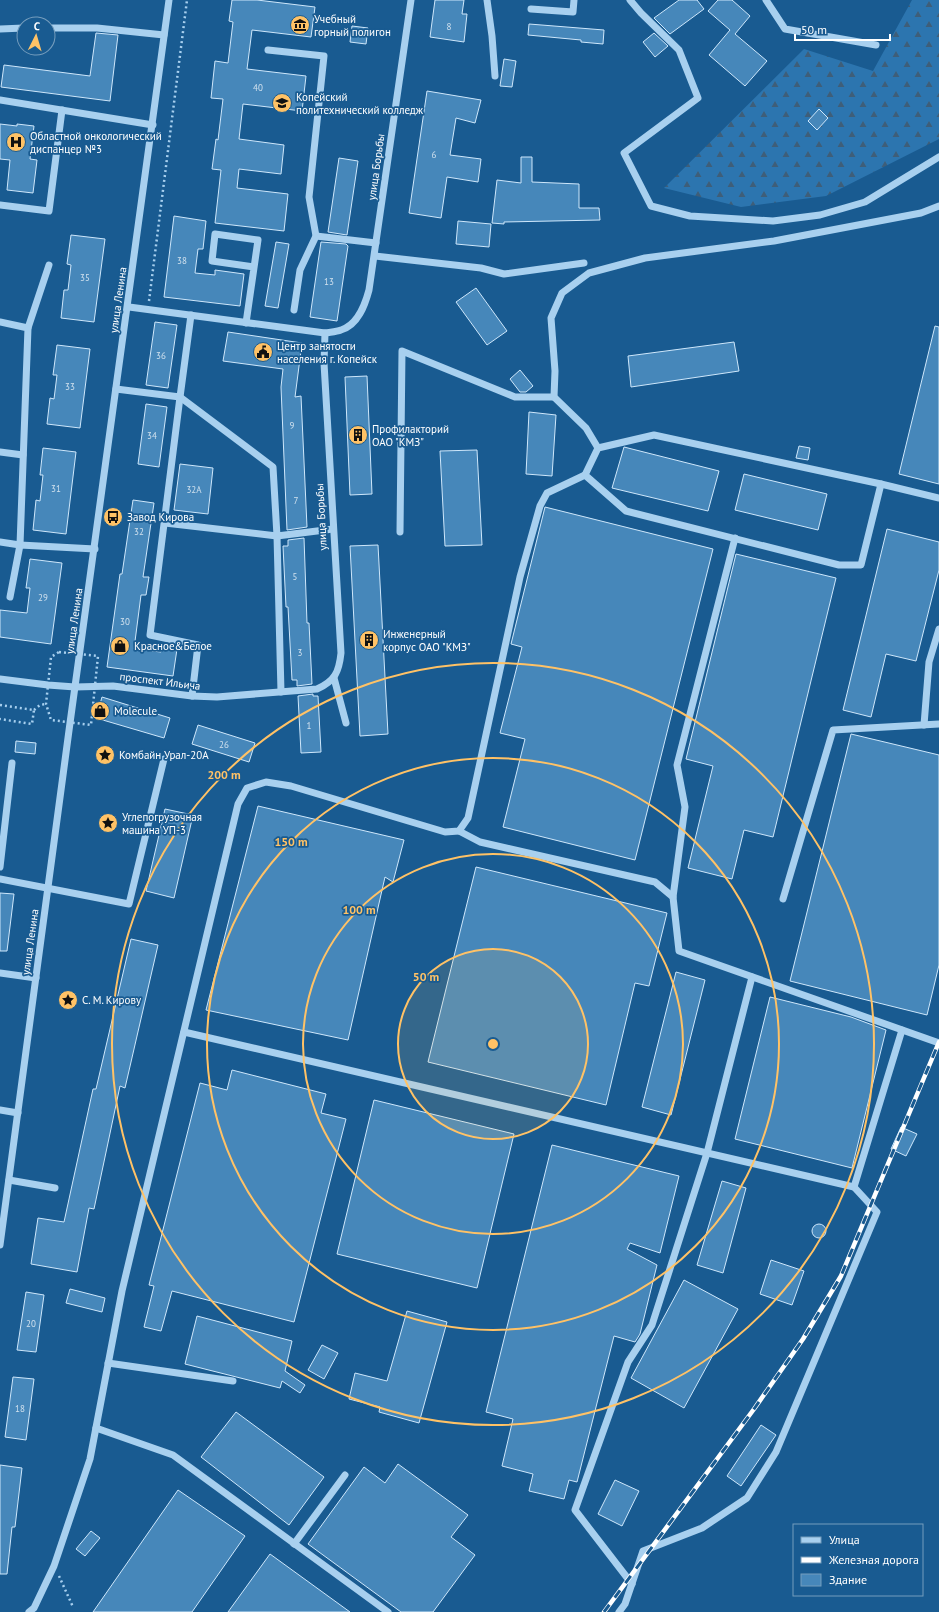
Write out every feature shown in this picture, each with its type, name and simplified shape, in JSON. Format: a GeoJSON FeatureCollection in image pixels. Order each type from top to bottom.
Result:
{"type":"FeatureCollection","features":[{"type":"Feature","properties":{"kind":"street","name":"улица Ленина"},"geometry":{"type":"LineString","coordinates":[[0,1245],[1,1227],[9,1180],[75,687],[96,549],[116,389],[129,307],[169,0]]}},
{"type":"Feature","properties":{"kind":"street","name":"улица Борьбы"},"geometry":{"type":"LineString","coordinates":[[334,678],[340,666],[341,653],[324,363],[325,333],[342,330],[353,323],[366,303],[375,256],[411,0]]}},
{"type":"Feature","properties":{"kind":"street"},"geometry":{"type":"LineString","coordinates":[[487,0],[492,36],[495,76]]}},
{"type":"Feature","properties":{"kind":"street"},"geometry":{"type":"LineString","coordinates":[[531,9],[573,12],[574,0]]}},
{"type":"Feature","properties":{"kind":"street"},"geometry":{"type":"LineString","coordinates":[[630,0],[641,14],[679,50],[698,98],[624,153],[651,206],[690,216],[773,221],[820,215],[865,202],[939,157]]}},
{"type":"Feature","properties":{"kind":"street"},"geometry":{"type":"LineString","coordinates":[[766,0],[785,29],[876,45]]}},
{"type":"Feature","properties":{"kind":"street"},"geometry":{"type":"LineString","coordinates":[[0,29],[16,28]]}},
{"type":"Feature","properties":{"kind":"street"},"geometry":{"type":"LineString","coordinates":[[56,28],[97,28],[164,35]]}},
{"type":"Feature","properties":{"kind":"street"},"geometry":{"type":"LineString","coordinates":[[268,50],[324,56],[309,196],[316,236],[300,270],[294,310]]}},
{"type":"Feature","properties":{"kind":"street"},"geometry":{"type":"LineString","coordinates":[[0,100],[153,125]]}},
{"type":"Feature","properties":{"kind":"street"},"geometry":{"type":"LineString","coordinates":[[0,205],[49,211],[62,110]]}},
{"type":"Feature","properties":{"kind":"street"},"geometry":{"type":"LineString","coordinates":[[554,397],[555,372],[551,318],[562,293],[589,273],[645,258],[774,241],[921,214],[939,206]]}},
{"type":"Feature","properties":{"kind":"street"},"geometry":{"type":"LineString","coordinates":[[246,323],[258,240],[215,234],[212,261],[254,267]]}},
{"type":"Feature","properties":{"kind":"street"},"geometry":{"type":"LineString","coordinates":[[316,236],[376,243]]}},
{"type":"Feature","properties":{"kind":"street"},"geometry":{"type":"LineString","coordinates":[[375,256],[481,268],[504,274],[584,263]]}},
{"type":"Feature","properties":{"kind":"street"},"geometry":{"type":"LineString","coordinates":[[10,597],[20,545],[28,328],[49,265]]}},
{"type":"Feature","properties":{"kind":"street"},"geometry":{"type":"LineString","coordinates":[[129,307],[325,333]]}},
{"type":"Feature","properties":{"kind":"street"},"geometry":{"type":"LineString","coordinates":[[191,315],[150,635],[198,645],[192,696]]}},
{"type":"Feature","properties":{"kind":"street"},"geometry":{"type":"LineString","coordinates":[[0,322],[28,328]]}},
{"type":"Feature","properties":{"kind":"street"},"geometry":{"type":"LineString","coordinates":[[400,532],[402,351],[515,397],[554,397],[586,428],[598,448]]}},
{"type":"Feature","properties":{"kind":"street"},"geometry":{"type":"LineString","coordinates":[[116,389],[180,397],[273,467],[277,536],[281,692]]}},
{"type":"Feature","properties":{"kind":"street"},"geometry":{"type":"LineString","coordinates":[[598,448],[654,435],[939,498]]}},
{"type":"Feature","properties":{"kind":"street"},"geometry":{"type":"LineString","coordinates":[[459,832],[468,818],[520,577],[540,506],[546,493],[585,475],[598,448]]}},
{"type":"Feature","properties":{"kind":"street"},"geometry":{"type":"LineString","coordinates":[[0,452],[23,455]]}},
{"type":"Feature","properties":{"kind":"street"},"geometry":{"type":"LineString","coordinates":[[585,475],[626,511],[839,565],[861,565],[881,484]]}},
{"type":"Feature","properties":{"kind":"street"},"geometry":{"type":"LineString","coordinates":[[165,523],[277,536],[333,529]]}},
{"type":"Feature","properties":{"kind":"street"},"geometry":{"type":"LineString","coordinates":[[735,538],[677,765],[685,807],[673,897],[680,951],[939,1043]]}},
{"type":"Feature","properties":{"kind":"street"},"geometry":{"type":"LineString","coordinates":[[0,542],[20,545],[96,549]]}},
{"type":"Feature","properties":{"kind":"street"},"geometry":{"type":"LineString","coordinates":[[924,725],[929,662],[939,629]]}},
{"type":"Feature","properties":{"kind":"street"},"geometry":{"type":"LineString","coordinates":[[334,678],[346,723]]}},
{"type":"Feature","properties":{"kind":"street","name":"проспект Ильича"},"geometry":{"type":"LineString","coordinates":[[0,679],[75,687],[113,686],[192,696],[217,697],[317,689],[326,685],[334,678]]}},
{"type":"Feature","properties":{"kind":"street"},"geometry":{"type":"LineString","coordinates":[[783,898],[833,730],[939,724]]}},
{"type":"Feature","properties":{"kind":"street"},"geometry":{"type":"LineString","coordinates":[[0,879],[129,904],[164,759]]}},
{"type":"Feature","properties":{"kind":"street"},"geometry":{"type":"LineString","coordinates":[[0,867],[12,762]]}},
{"type":"Feature","properties":{"kind":"street"},"geometry":{"type":"LineString","coordinates":[[29,1612],[34,1608],[54,1566],[90,1460],[122,1291],[238,804],[247,788],[266,782],[291,786],[445,832],[459,832],[480,842],[655,882],[673,897]]}},
{"type":"Feature","properties":{"kind":"street"},"geometry":{"type":"LineString","coordinates":[[0,973],[36,978]]}},
{"type":"Feature","properties":{"kind":"street"},"geometry":{"type":"LineString","coordinates":[[632,1584],[575,1510],[628,1362],[652,1325],[707,1153],[752,977]]}},
{"type":"Feature","properties":{"kind":"street"},"geometry":{"type":"LineString","coordinates":[[854,1187],[902,1030]]}},
{"type":"Feature","properties":{"kind":"street"},"geometry":{"type":"LineString","coordinates":[[184,1032],[854,1187],[877,1212],[776,1452],[747,1498],[702,1528],[643,1551],[625,1604],[619,1612]]}},
{"type":"Feature","properties":{"kind":"street"},"geometry":{"type":"LineString","coordinates":[[0,1110],[18,1113]]}},
{"type":"Feature","properties":{"kind":"street"},"geometry":{"type":"LineString","coordinates":[[9,1180],[55,1188]]}},
{"type":"Feature","properties":{"kind":"street"},"geometry":{"type":"LineString","coordinates":[[108,1363],[233,1381]]}},
{"type":"Feature","properties":{"kind":"street"},"geometry":{"type":"LineString","coordinates":[[96,1428],[173,1455],[388,1612]]}},
{"type":"Feature","properties":{"kind":"street"},"geometry":{"type":"LineString","coordinates":[[294,1544],[345,1475]]}},
{"type":"Feature","properties":{"kind":"path"},"geometry":{"type":"LineString","coordinates":[[148,310],[187,0]]}},
{"type":"Feature","properties":{"kind":"path"},"geometry":{"type":"LineString","coordinates":[[0,720],[32,724],[34,710],[40,705],[46,704]]}},
{"type":"Feature","properties":{"kind":"path"},"geometry":{"type":"LineString","coordinates":[[0,705],[34,710]]}},
{"type":"Feature","properties":{"kind":"green space"},"geometry":{"type":"Polygon","coordinates":[[[912,0],[939,0],[939,139],[826,196],[741,207],[664,188],[804,49],[873,71],[912,0]]]}},
{"type":"Feature","properties":{"kind":"building"},"geometry":{"type":"Polygon","coordinates":[[[232,0],[257,0],[315,7],[311,37],[252,30],[247,69],[306,76],[302,111],[243,104],[239,139],[284,145],[281,174],[239,169],[237,188],[288,194],[284,231],[215,223],[221,170],[212,169],[216,139],[218,140],[223,99],[211,98],[215,61],[228,63],[233,22],[229,21],[232,0]]]}},
{"type":"Feature","properties":{"kind":"building"},"geometry":{"type":"Polygon","coordinates":[[[435,0],[464,0],[462,14],[467,14],[464,42],[430,37],[435,0]]]}},
{"type":"Feature","properties":{"kind":"building"},"geometry":{"type":"Polygon","coordinates":[[[679,0],[697,0],[704,9],[670,34],[654,18],[679,0]]]}},
{"type":"Feature","properties":{"kind":"building"},"geometry":{"type":"Polygon","coordinates":[[[718,0],[732,0],[750,16],[735,34],[767,61],[745,86],[709,55],[730,30],[708,11],[718,0]]]}},
{"type":"Feature","properties":{"kind":"building"},"geometry":{"type":"Polygon","coordinates":[[[529,24],[604,30],[603,44],[581,42],[581,40],[528,35],[529,24]]]}},
{"type":"Feature","properties":{"kind":"building"},"geometry":{"type":"Polygon","coordinates":[[[352,26],[368,28],[366,44],[350,42],[352,26]]]}},
{"type":"Feature","properties":{"kind":"building"},"geometry":{"type":"Polygon","coordinates":[[[96,33],[118,35],[110,101],[1,87],[4,65],[90,76],[96,33]]]}},
{"type":"Feature","properties":{"kind":"building"},"geometry":{"type":"Polygon","coordinates":[[[654,33],[668,46],[655,57],[643,42],[654,33]]]}},
{"type":"Feature","properties":{"kind":"building"},"geometry":{"type":"Polygon","coordinates":[[[504,59],[516,61],[512,87],[500,86],[504,59]]]}},
{"type":"Feature","properties":{"kind":"building"},"geometry":{"type":"Polygon","coordinates":[[[427,91],[481,100],[475,123],[456,118],[450,155],[481,159],[478,182],[447,177],[441,218],[409,213],[427,91]]]}},
{"type":"Feature","properties":{"kind":"building"},"geometry":{"type":"Polygon","coordinates":[[[819,109],[828,118],[817,130],[808,121],[819,109]]]}},
{"type":"Feature","properties":{"kind":"building","name":"Областной онкологический диспанцер №3"},"geometry":{"type":"Polygon","coordinates":[[[0,124],[34,126],[30,159],[37,160],[33,193],[7,190],[10,160],[0,159],[0,124]]]}},
{"type":"Feature","properties":{"kind":"building"},"geometry":{"type":"Polygon","coordinates":[[[521,157],[532,157],[532,182],[579,184],[579,208],[599,208],[600,220],[504,222],[504,224],[492,223],[497,180],[521,183],[521,157]]]}},
{"type":"Feature","properties":{"kind":"building"},"geometry":{"type":"Polygon","coordinates":[[[339,158],[358,161],[347,235],[328,232],[339,158]]]}},
{"type":"Feature","properties":{"kind":"building"},"geometry":{"type":"Polygon","coordinates":[[[174,216],[206,221],[203,249],[198,249],[195,273],[215,275],[215,270],[244,274],[240,306],[164,297],[174,216]]]}},
{"type":"Feature","properties":{"kind":"building"},"geometry":{"type":"Polygon","coordinates":[[[458,221],[491,224],[489,247],[456,244],[458,221]]]}},
{"type":"Feature","properties":{"kind":"building"},"geometry":{"type":"Polygon","coordinates":[[[71,235],[105,239],[94,322],[61,318],[64,290],[68,290],[71,265],[67,264],[71,235]]]}},
{"type":"Feature","properties":{"kind":"building"},"geometry":{"type":"Polygon","coordinates":[[[276,242],[289,244],[278,308],[265,306],[276,242]]]}},
{"type":"Feature","properties":{"kind":"building"},"geometry":{"type":"Polygon","coordinates":[[[321,242],[346,244],[348,246],[337,321],[310,317],[321,242]]]}},
{"type":"Feature","properties":{"kind":"building"},"geometry":{"type":"Polygon","coordinates":[[[476,288],[507,331],[487,345],[456,302],[476,288]]]}},
{"type":"Feature","properties":{"kind":"building"},"geometry":{"type":"Polygon","coordinates":[[[155,322],[177,325],[168,388],[146,385],[155,322]]]}},
{"type":"Feature","properties":{"kind":"building"},"geometry":{"type":"Polygon","coordinates":[[[935,326],[939,327],[939,484],[899,474],[935,326]]]}},
{"type":"Feature","properties":{"kind":"building"},"geometry":{"type":"Polygon","coordinates":[[[228,332],[302,343],[295,397],[301,396],[307,527],[287,530],[281,387],[283,369],[223,361],[228,332]]]}},
{"type":"Feature","properties":{"kind":"building"},"geometry":{"type":"Polygon","coordinates":[[[734,342],[739,371],[631,387],[628,356],[734,342]]]}},
{"type":"Feature","properties":{"kind":"building"},"geometry":{"type":"Polygon","coordinates":[[[57,345],[90,349],[80,428],[47,424],[50,398],[54,399],[57,375],[53,375],[57,345]]]}},
{"type":"Feature","properties":{"kind":"building"},"geometry":{"type":"Polygon","coordinates":[[[520,370],[533,386],[526,392],[520,392],[510,379],[520,370]]]}},
{"type":"Feature","properties":{"kind":"building","name":"Профилакторий ОАО \"КМЗ\""},"geometry":{"type":"Polygon","coordinates":[[[367,376],[372,494],[350,495],[345,377],[367,376]]]}},
{"type":"Feature","properties":{"kind":"building"},"geometry":{"type":"Polygon","coordinates":[[[146,404],[167,407],[159,467],[138,464],[146,404]]]}},
{"type":"Feature","properties":{"kind":"building"},"geometry":{"type":"Polygon","coordinates":[[[529,412],[556,415],[552,476],[526,474],[529,412]]]}},
{"type":"Feature","properties":{"kind":"building"},"geometry":{"type":"Polygon","coordinates":[[[799,446],[810,448],[808,460],[796,458],[799,446]]]}},
{"type":"Feature","properties":{"kind":"building"},"geometry":{"type":"Polygon","coordinates":[[[624,447],[719,471],[708,511],[612,488],[624,447]]]}},
{"type":"Feature","properties":{"kind":"building"},"geometry":{"type":"Polygon","coordinates":[[[43,448],[76,452],[66,534],[33,530],[36,500],[40,501],[43,475],[40,475],[43,448]]]}},
{"type":"Feature","properties":{"kind":"building"},"geometry":{"type":"Polygon","coordinates":[[[477,450],[482,545],[445,546],[440,451],[477,450]]]}},
{"type":"Feature","properties":{"kind":"building"},"geometry":{"type":"Polygon","coordinates":[[[180,464],[213,468],[208,514],[174,510],[180,464]]]}},
{"type":"Feature","properties":{"kind":"building"},"geometry":{"type":"Polygon","coordinates":[[[744,474],[827,494],[818,530],[735,510],[744,474]]]}},
{"type":"Feature","properties":{"kind":"building"},"geometry":{"type":"Polygon","coordinates":[[[133,500],[154,503],[143,577],[149,577],[146,595],[141,595],[134,649],[161,652],[162,647],[177,649],[173,676],[107,667],[120,574],[122,574],[133,500]]]}},
{"type":"Feature","properties":{"kind":"building"},"geometry":{"type":"Polygon","coordinates":[[[545,507],[713,549],[635,860],[503,827],[525,739],[500,733],[522,647],[511,644],[545,507]]]}},
{"type":"Feature","properties":{"kind":"building"},"geometry":{"type":"Polygon","coordinates":[[[887,529],[939,542],[939,570],[916,661],[886,654],[871,717],[843,710],[887,529]]]}},
{"type":"Feature","properties":{"kind":"building"},"geometry":{"type":"Polygon","coordinates":[[[304,538],[307,623],[309,623],[312,684],[297,686],[297,680],[292,680],[283,546],[288,546],[288,540],[304,538]]]}},
{"type":"Feature","properties":{"kind":"building","name":"Инженерный корпус ОАО \"КМЗ\""},"geometry":{"type":"Polygon","coordinates":[[[378,545],[388,734],[360,736],[350,546],[378,545]]]}},
{"type":"Feature","properties":{"kind":"building"},"geometry":{"type":"Polygon","coordinates":[[[736,554],[836,578],[773,837],[744,830],[732,879],[688,868],[713,766],[686,759],[736,554]]]}},
{"type":"Feature","properties":{"kind":"building"},"geometry":{"type":"Polygon","coordinates":[[[30,559],[62,563],[51,644],[0,637],[0,610],[27,613],[30,588],[26,588],[30,559]]]}},
{"type":"Feature","properties":{"kind":"building"},"geometry":{"type":"Polygon","coordinates":[[[313,694],[313,696],[318,696],[321,752],[301,753],[298,696],[313,694]]]}},
{"type":"Feature","properties":{"kind":"building"},"geometry":{"type":"Polygon","coordinates":[[[102,697],[170,718],[164,738],[96,718],[102,697]]]}},
{"type":"Feature","properties":{"kind":"building"},"geometry":{"type":"Polygon","coordinates":[[[198,725],[255,743],[249,762],[192,744],[198,725]]]}},
{"type":"Feature","properties":{"kind":"building"},"geometry":{"type":"Polygon","coordinates":[[[851,734],[939,755],[939,965],[927,1015],[790,981],[851,734]]]}},
{"type":"Feature","properties":{"kind":"building"},"geometry":{"type":"Polygon","coordinates":[[[16,741],[36,743],[35,754],[15,752],[16,741]]]}},
{"type":"Feature","properties":{"kind":"building"},"geometry":{"type":"Polygon","coordinates":[[[258,806],[404,840],[393,882],[385,877],[348,1040],[206,1010],[258,806]]]}},
{"type":"Feature","properties":{"kind":"building"},"geometry":{"type":"Polygon","coordinates":[[[165,809],[193,815],[174,898],[146,891],[165,809]]]}},
{"type":"Feature","properties":{"kind":"building"},"geometry":{"type":"Polygon","coordinates":[[[476,867],[667,913],[649,986],[635,983],[606,1105],[428,1062],[476,867]]]}},
{"type":"Feature","properties":{"kind":"building"},"geometry":{"type":"Polygon","coordinates":[[[0,893],[14,894],[7,951],[0,951],[0,893]]]}},
{"type":"Feature","properties":{"kind":"building"},"geometry":{"type":"Polygon","coordinates":[[[131,939],[158,945],[125,1088],[120,1086],[94,1209],[89,1208],[77,1272],[31,1264],[38,1218],[64,1222],[93,1089],[96,1089],[131,939]]]}},
{"type":"Feature","properties":{"kind":"building"},"geometry":{"type":"Polygon","coordinates":[[[676,972],[705,980],[671,1115],[642,1107],[676,972]]]}},
{"type":"Feature","properties":{"kind":"building"},"geometry":{"type":"Polygon","coordinates":[[[770,997],[851,1017],[886,1030],[852,1168],[735,1139],[770,997]]]}},
{"type":"Feature","properties":{"kind":"building"},"geometry":{"type":"Polygon","coordinates":[[[232,1070],[326,1094],[321,1113],[346,1119],[294,1322],[172,1291],[161,1331],[144,1327],[154,1286],[149,1285],[200,1083],[227,1090],[232,1070]]]}},
{"type":"Feature","properties":{"kind":"building"},"geometry":{"type":"Polygon","coordinates":[[[374,1100],[514,1134],[477,1288],[337,1254],[374,1100]]]}},
{"type":"Feature","properties":{"kind":"building"},"geometry":{"type":"Polygon","coordinates":[[[901,1127],[917,1134],[906,1156],[891,1149],[901,1127]]]}},
{"type":"Feature","properties":{"kind":"building"},"geometry":{"type":"Polygon","coordinates":[[[552,1145],[679,1176],[660,1253],[630,1243],[627,1249],[657,1265],[640,1334],[635,1342],[614,1336],[577,1482],[569,1480],[564,1499],[529,1491],[533,1474],[502,1466],[513,1419],[486,1412],[552,1145]]]}},
{"type":"Feature","properties":{"kind":"building"},"geometry":{"type":"Polygon","coordinates":[[[722,1181],[746,1188],[723,1273],[697,1265],[722,1181]]]}},
{"type":"Feature","properties":{"kind":"building"},"geometry":{"type":"Polygon","coordinates":[[[816,1224],[822,1224],[826,1228],[826,1234],[822,1238],[816,1238],[812,1234],[812,1228],[816,1224]]]}},
{"type":"Feature","properties":{"kind":"building"},"geometry":{"type":"Polygon","coordinates":[[[771,1260],[804,1271],[792,1305],[760,1294],[771,1260]]]}},
{"type":"Feature","properties":{"kind":"building"},"geometry":{"type":"Polygon","coordinates":[[[684,1280],[738,1309],[684,1408],[631,1378],[684,1280]]]}},
{"type":"Feature","properties":{"kind":"building"},"geometry":{"type":"Polygon","coordinates":[[[70,1289],[105,1298],[102,1312],[66,1303],[70,1289]]]}},
{"type":"Feature","properties":{"kind":"building"},"geometry":{"type":"Polygon","coordinates":[[[26,1292],[44,1295],[36,1352],[17,1350],[26,1292]]]}},
{"type":"Feature","properties":{"kind":"building"},"geometry":{"type":"Polygon","coordinates":[[[407,1311],[447,1322],[419,1423],[379,1412],[380,1407],[349,1399],[355,1373],[387,1381],[407,1311]]]}},
{"type":"Feature","properties":{"kind":"building"},"geometry":{"type":"Polygon","coordinates":[[[197,1316],[292,1341],[285,1371],[305,1385],[300,1393],[282,1381],[280,1388],[185,1364],[197,1316]]]}},
{"type":"Feature","properties":{"kind":"building"},"geometry":{"type":"Polygon","coordinates":[[[322,1345],[338,1353],[324,1379],[308,1370],[322,1345]]]}},
{"type":"Feature","properties":{"kind":"building"},"geometry":{"type":"Polygon","coordinates":[[[13,1377],[34,1379],[26,1440],[5,1437],[13,1377]]]}},
{"type":"Feature","properties":{"kind":"building"},"geometry":{"type":"Polygon","coordinates":[[[236,1412],[324,1477],[289,1525],[201,1457],[236,1412]]]}},
{"type":"Feature","properties":{"kind":"building"},"geometry":{"type":"Polygon","coordinates":[[[761,1425],[776,1435],[741,1486],[727,1476],[761,1425]]]}},
{"type":"Feature","properties":{"kind":"building"},"geometry":{"type":"Polygon","coordinates":[[[398,1464],[468,1515],[451,1537],[475,1555],[433,1612],[401,1612],[308,1544],[364,1467],[385,1483],[398,1464]]]}},
{"type":"Feature","properties":{"kind":"building"},"geometry":{"type":"Polygon","coordinates":[[[0,1465],[22,1468],[15,1527],[12,1527],[7,1574],[0,1574],[0,1465]]]}},
{"type":"Feature","properties":{"kind":"building"},"geometry":{"type":"Polygon","coordinates":[[[615,1480],[639,1491],[622,1526],[598,1514],[615,1480]]]}},
{"type":"Feature","properties":{"kind":"building"},"geometry":{"type":"Polygon","coordinates":[[[178,1490],[245,1536],[192,1612],[93,1612],[178,1490]]]}},
{"type":"Feature","properties":{"kind":"building"},"geometry":{"type":"Polygon","coordinates":[[[91,1531],[100,1538],[85,1556],[76,1549],[91,1531]]]}},
{"type":"Feature","properties":{"kind":"building"},"geometry":{"type":"Polygon","coordinates":[[[270,1554],[350,1612],[228,1612],[270,1554]]]}},
{"type":"Feature","properties":{"kind":"railway"},"geometry":{"type":"LineString","coordinates":[[604,1612],[754,1409],[803,1339],[841,1276],[939,1042]]}},
{"type":"Feature","properties":{"kind":"place","name":"Учебный горный полигон"},"geometry":{"type":"Point","coordinates":[300,25]}},
{"type":"Feature","properties":{"kind":"place","name":"Копейский политехнический колледж"},"geometry":{"type":"Point","coordinates":[282,103]}},
{"type":"Feature","properties":{"kind":"place","name":"Областной онкологический диспанцер №3"},"geometry":{"type":"Point","coordinates":[16,142]}},
{"type":"Feature","properties":{"kind":"place","name":"Центр занятости населения г. Копейск"},"geometry":{"type":"Point","coordinates":[263,352]}},
{"type":"Feature","properties":{"kind":"place","name":"Профилакторий ОАО \"КМЗ\""},"geometry":{"type":"Point","coordinates":[358,435]}},
{"type":"Feature","properties":{"kind":"place","name":"Завод Кирова"},"geometry":{"type":"Point","coordinates":[113,517]}},
{"type":"Feature","properties":{"kind":"place","name":"Инженерный корпус ОАО \"КМЗ\""},"geometry":{"type":"Point","coordinates":[369,640]}},
{"type":"Feature","properties":{"kind":"place","name":"Красное&Белое"},"geometry":{"type":"Point","coordinates":[120,646]}},
{"type":"Feature","properties":{"kind":"place","name":"Molecule"},"geometry":{"type":"Point","coordinates":[100,711]}},
{"type":"Feature","properties":{"kind":"place","name":"Комбайн Урал-20А"},"geometry":{"type":"Point","coordinates":[105,755]}},
{"type":"Feature","properties":{"kind":"place","name":"Углепогрузочная машина УП-3"},"geometry":{"type":"Point","coordinates":[108,823]}},
{"type":"Feature","properties":{"kind":"place","name":"С. М. Кирову"},"geometry":{"type":"Point","coordinates":[68,1000]}}]}
